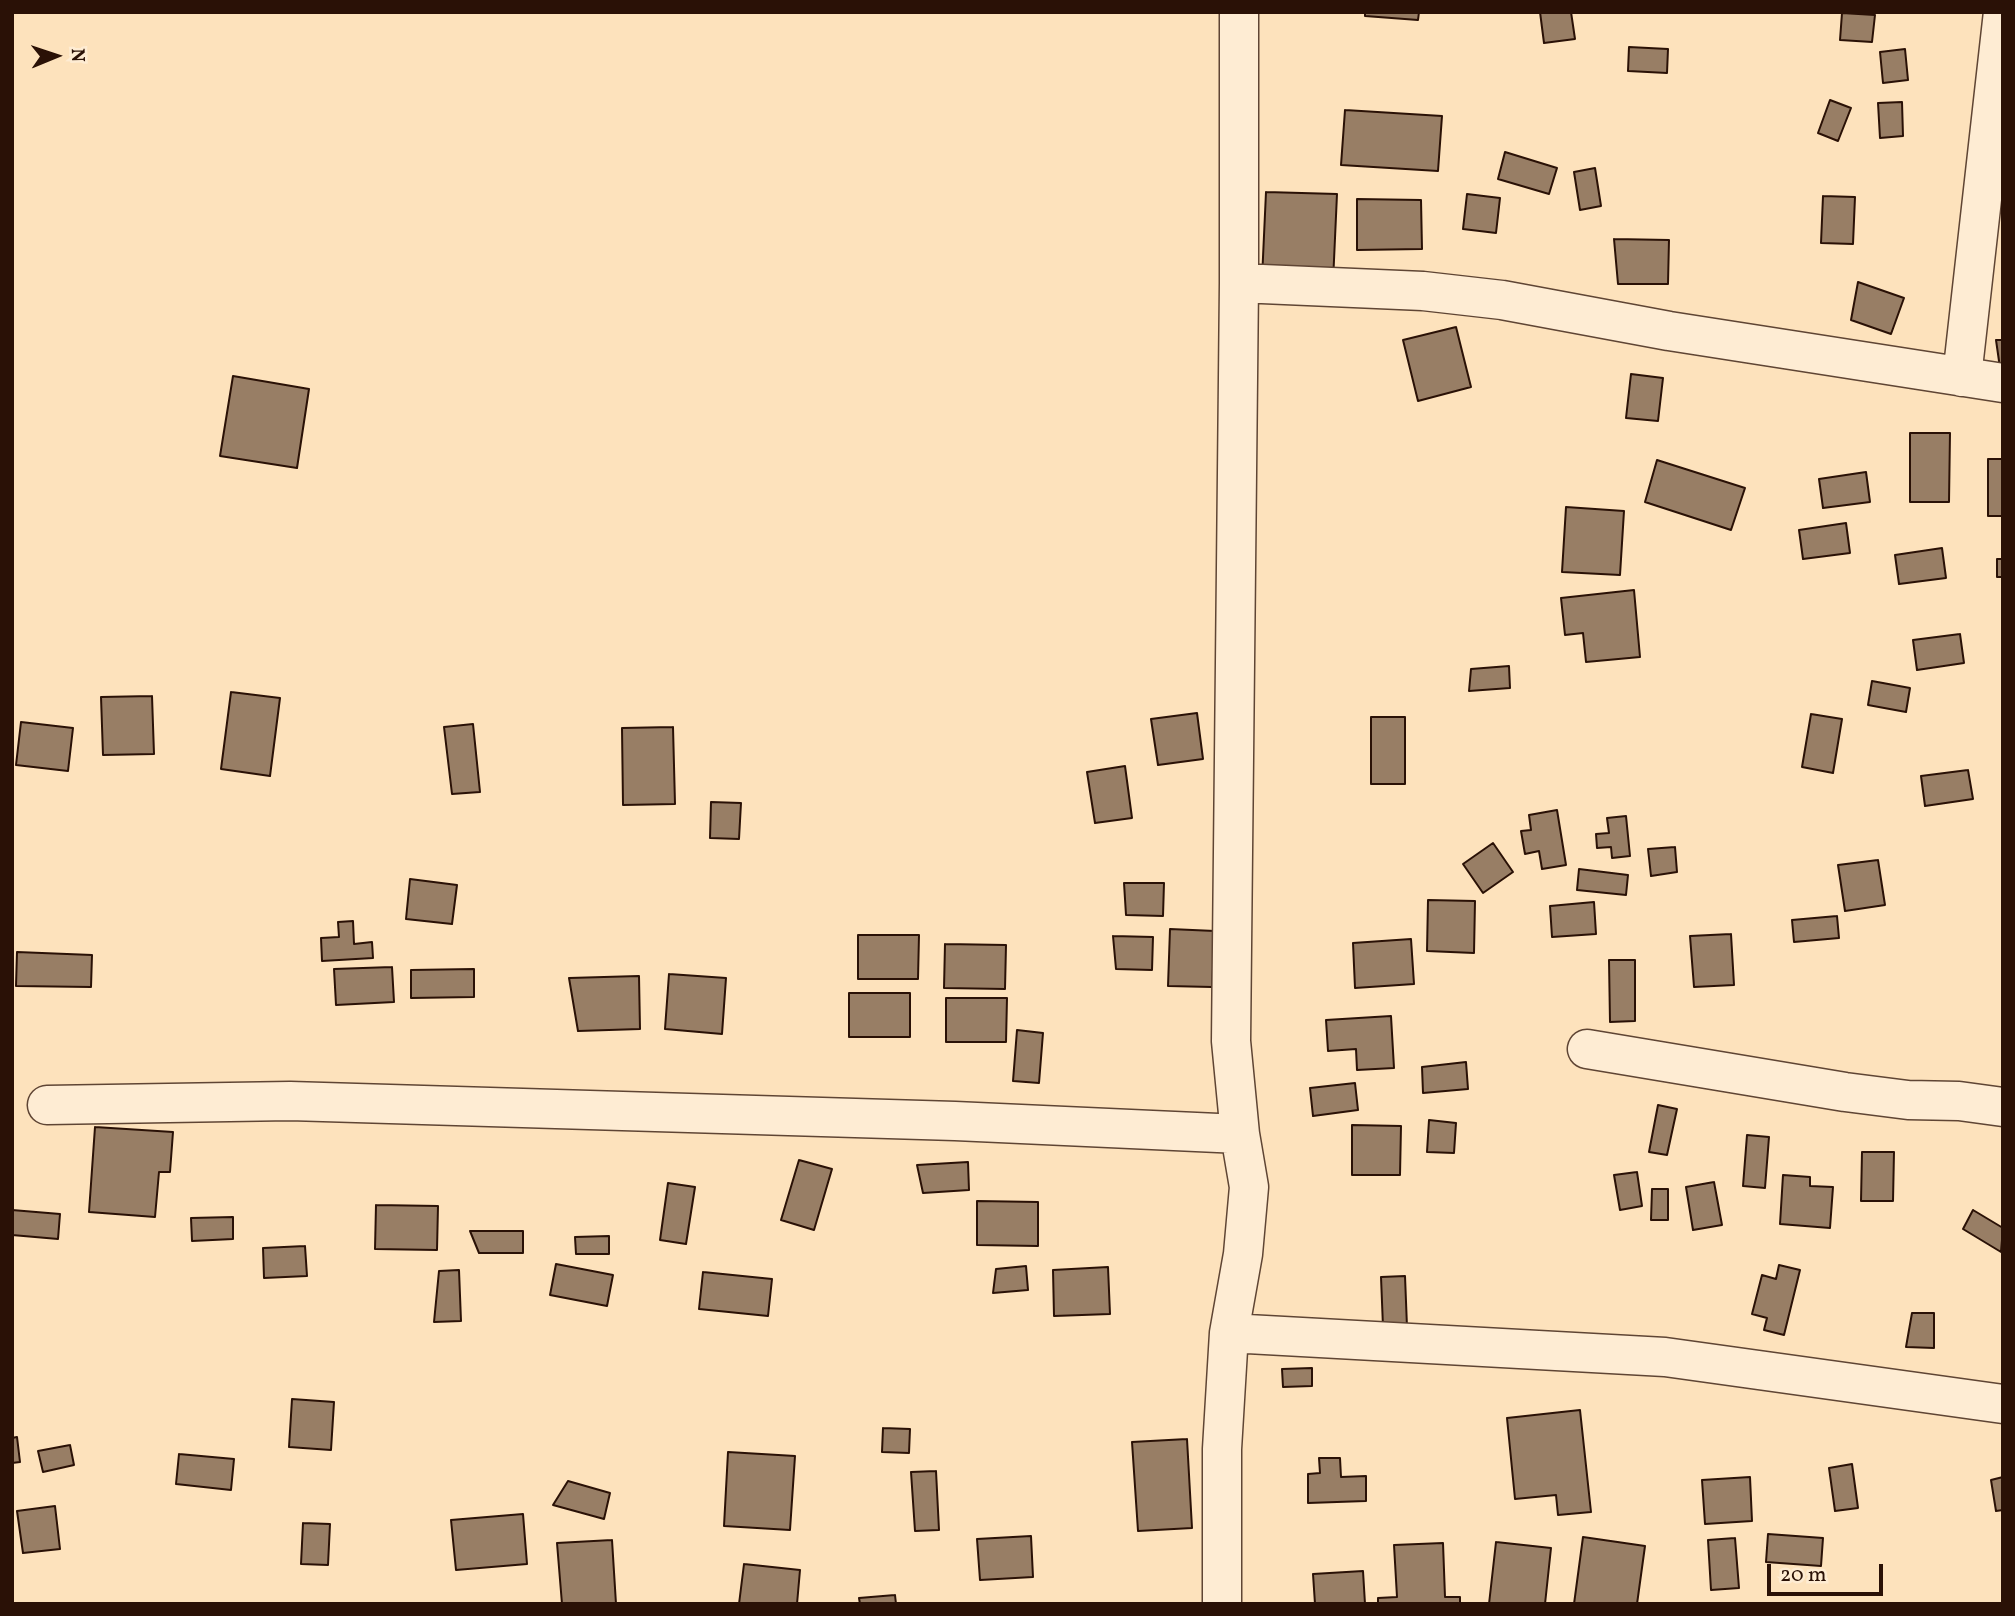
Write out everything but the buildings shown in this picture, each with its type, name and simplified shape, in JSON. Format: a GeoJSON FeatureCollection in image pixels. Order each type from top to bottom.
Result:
{"type":"FeatureCollection","features":[{"type":"Feature","properties":{"kind":"street"},"geometry":{"type":"LineString","coordinates":[[1222,1604],[1222,1449],[1228,1333],[1243,1254],[1249,1187],[1240,1135],[1231,1041],[1239,283],[1239,12]]}},
{"type":"Feature","properties":{"kind":"street"},"geometry":{"type":"LineString","coordinates":[[1962,377],[2003,12]]}},
{"type":"Feature","properties":{"kind":"street"},"geometry":{"type":"LineString","coordinates":[[1239,283],[1423,290],[1502,300],[1669,331],[2003,383]]}},
{"type":"Feature","properties":{"kind":"street"},"geometry":{"type":"LineString","coordinates":[[1587,1049],[1845,1092],[2003,1107]]}},
{"type":"Feature","properties":{"kind":"street"},"geometry":{"type":"LineString","coordinates":[[47,1105],[290,1101],[941,1121],[1240,1135]]}},
{"type":"Feature","properties":{"kind":"street"},"geometry":{"type":"LineString","coordinates":[[1228,1333],[1665,1357],[2003,1404]]}}]}
